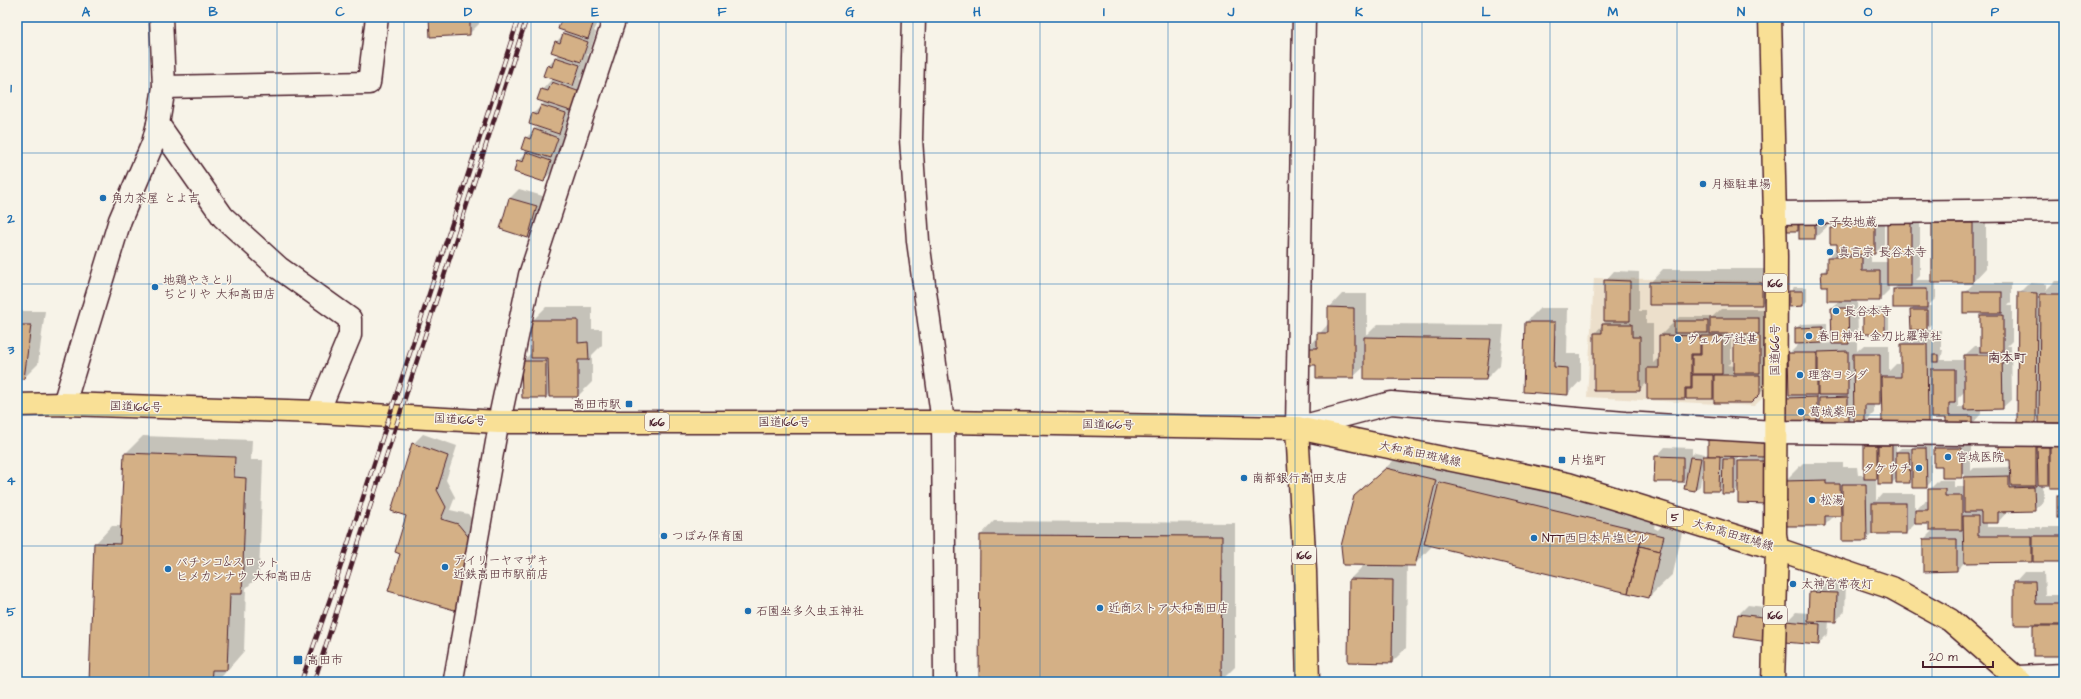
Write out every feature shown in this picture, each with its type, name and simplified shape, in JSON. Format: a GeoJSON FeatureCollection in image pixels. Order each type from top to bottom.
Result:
{"type":"FeatureCollection","features":[{"type":"Feature","properties":{"kind":"main road","name":"国道166号"},"geometry":{"type":"LineString","coordinates":[[1770,17],[1775,213],[1775,534],[1777,548],[1773,682]]}},
{"type":"Feature","properties":{"kind":"main road","name":"国道166号"},"geometry":{"type":"LineString","coordinates":[[17,405],[64,404],[318,412],[500,422],[943,422],[1297,428]]}},
{"type":"Feature","properties":{"kind":"main road","name":"大和高田斑鳩線"},"geometry":{"type":"LineString","coordinates":[[1297,428],[1568,484],[1777,548],[1892,588],[1950,620],[2020,680]]}},
{"type":"Feature","properties":{"kind":"main road","name":"166"},"geometry":{"type":"LineString","coordinates":[[1297,428],[1305,571],[1308,682]]}},
{"type":"Feature","properties":{"kind":"street"},"geometry":{"type":"LineString","coordinates":[[64,404],[120,220],[153,143],[158,124],[164,87],[161,17]]}},
{"type":"Feature","properties":{"kind":"street"},"geometry":{"type":"LineString","coordinates":[[164,87],[369,83],[377,17]]}},
{"type":"Feature","properties":{"kind":"street"},"geometry":{"type":"LineString","coordinates":[[453,682],[500,422],[530,275],[615,17]]}},
{"type":"Feature","properties":{"kind":"street"},"geometry":{"type":"LineString","coordinates":[[914,17],[911,139],[918,233],[943,422],[944,682]]}},
{"type":"Feature","properties":{"kind":"street"},"geometry":{"type":"LineString","coordinates":[[1304,17],[1297,428],[1391,403],[1625,423],[1775,432],[2064,434]]}},
{"type":"Feature","properties":{"kind":"street"},"geometry":{"type":"LineString","coordinates":[[158,124],[223,217],[279,268],[350,319],[350,335],[318,412]]}},
{"type":"Feature","properties":{"kind":"street"},"geometry":{"type":"LineString","coordinates":[[1775,213],[2064,210]]}},
{"type":"Feature","properties":{"kind":"street"},"geometry":{"type":"LineString","coordinates":[[2020,680],[2064,675]]}},
{"type":"Feature","properties":{"kind":"shaded area","name":"ヴェルデ辻甚"},"geometry":{"type":"Polygon","coordinates":[[[1594,278],[1765,281],[1765,396],[1754,406],[1587,397],[1594,278]]]}},
{"type":"Feature","properties":{"kind":"building"},"geometry":{"type":"Polygon","coordinates":[[[429,17],[470,17],[470,35],[430,37],[429,17]]]}},
{"type":"Feature","properties":{"kind":"building"},"geometry":{"type":"Polygon","coordinates":[[[562,17],[567,19],[568,17],[595,18],[588,39],[558,29],[562,17]]]}},
{"type":"Feature","properties":{"kind":"building"},"geometry":{"type":"Polygon","coordinates":[[[563,33],[588,42],[581,62],[551,52],[555,41],[560,43],[563,33]]]}},
{"type":"Feature","properties":{"kind":"building"},"geometry":{"type":"Polygon","coordinates":[[[555,57],[580,65],[573,86],[543,76],[547,65],[552,67],[555,57]]]}},
{"type":"Feature","properties":{"kind":"building"},"geometry":{"type":"Polygon","coordinates":[[[552,82],[583,93],[577,113],[537,100],[541,89],[548,91],[552,82]]]}},
{"type":"Feature","properties":{"kind":"building"},"geometry":{"type":"Polygon","coordinates":[[[541,105],[566,113],[559,134],[529,124],[532,113],[537,115],[541,105]]]}},
{"type":"Feature","properties":{"kind":"building"},"geometry":{"type":"Polygon","coordinates":[[[534,129],[558,138],[551,158],[521,149],[525,137],[530,139],[534,129]]]}},
{"type":"Feature","properties":{"kind":"building"},"geometry":{"type":"Polygon","coordinates":[[[526,152],[551,161],[544,182],[514,172],[517,160],[523,162],[526,152]]]}},
{"type":"Feature","properties":{"kind":"building"},"geometry":{"type":"Polygon","coordinates":[[[509,198],[537,206],[528,238],[500,229],[509,198]]]}},
{"type":"Feature","properties":{"kind":"building"},"geometry":{"type":"Polygon","coordinates":[[[1786,218],[1798,218],[1798,231],[1787,231],[1786,218]]]}},
{"type":"Feature","properties":{"kind":"building"},"geometry":{"type":"Polygon","coordinates":[[[1837,218],[1875,218],[1875,254],[1837,255],[1837,244],[1830,244],[1830,228],[1837,228],[1837,218]]]}},
{"type":"Feature","properties":{"kind":"building"},"geometry":{"type":"Polygon","coordinates":[[[1887,220],[1911,220],[1911,286],[1887,286],[1887,220]]]}},
{"type":"Feature","properties":{"kind":"building"},"geometry":{"type":"Polygon","coordinates":[[[1799,222],[1815,222],[1815,239],[1799,239],[1799,222]]]}},
{"type":"Feature","properties":{"kind":"building"},"geometry":{"type":"Polygon","coordinates":[[[1932,223],[1973,223],[1973,283],[1932,283],[1932,223]]]}},
{"type":"Feature","properties":{"kind":"building"},"geometry":{"type":"Polygon","coordinates":[[[1827,257],[1862,257],[1862,271],[1880,271],[1880,301],[1827,301],[1827,286],[1822,286],[1821,272],[1827,272],[1827,257]]]}},
{"type":"Feature","properties":{"kind":"building"},"geometry":{"type":"Polygon","coordinates":[[[1604,280],[1630,281],[1630,321],[1604,321],[1604,280]]]}},
{"type":"Feature","properties":{"kind":"building"},"geometry":{"type":"Polygon","coordinates":[[[1649,282],[1762,283],[1762,305],[1649,305],[1649,282]]]}},
{"type":"Feature","properties":{"kind":"building"},"geometry":{"type":"Polygon","coordinates":[[[1893,289],[1927,289],[1927,308],[1893,308],[1893,289]]]}},
{"type":"Feature","properties":{"kind":"building"},"geometry":{"type":"Polygon","coordinates":[[[1789,291],[1803,291],[1803,306],[1789,307],[1789,291]]]}},
{"type":"Feature","properties":{"kind":"building"},"geometry":{"type":"Polygon","coordinates":[[[1963,292],[2002,292],[2002,313],[1963,313],[1963,292]]]}},
{"type":"Feature","properties":{"kind":"building"},"geometry":{"type":"Polygon","coordinates":[[[2018,292],[2037,293],[2036,424],[2017,423],[2018,292]]]}},
{"type":"Feature","properties":{"kind":"building"},"geometry":{"type":"Polygon","coordinates":[[[2040,294],[2064,294],[2064,423],[2039,423],[2040,294]]]}},
{"type":"Feature","properties":{"kind":"building"},"geometry":{"type":"Polygon","coordinates":[[[1328,307],[1354,308],[1354,378],[1316,378],[1316,365],[1306,365],[1306,348],[1317,348],[1317,333],[1328,333],[1328,307]]]}},
{"type":"Feature","properties":{"kind":"building"},"geometry":{"type":"Polygon","coordinates":[[[1831,308],[1848,308],[1849,344],[1832,344],[1831,308]]]}},
{"type":"Feature","properties":{"kind":"building"},"geometry":{"type":"Polygon","coordinates":[[[1910,310],[1927,310],[1927,330],[1911,330],[1910,310]]]}},
{"type":"Feature","properties":{"kind":"building"},"geometry":{"type":"Polygon","coordinates":[[[1863,312],[1885,312],[1885,334],[1863,334],[1863,312]]]}},
{"type":"Feature","properties":{"kind":"building"},"geometry":{"type":"Polygon","coordinates":[[[1980,315],[2003,315],[2003,352],[1980,352],[1980,315]]]}},
{"type":"Feature","properties":{"kind":"building"},"geometry":{"type":"Polygon","coordinates":[[[1710,318],[1759,318],[1759,334],[1710,334],[1710,318]]]}},
{"type":"Feature","properties":{"kind":"building"},"geometry":{"type":"Polygon","coordinates":[[[531,320],[578,320],[578,343],[588,342],[589,360],[578,360],[578,397],[549,397],[548,358],[531,358],[531,320]]]}},
{"type":"Feature","properties":{"kind":"building"},"geometry":{"type":"Polygon","coordinates":[[[1674,321],[1708,321],[1708,333],[1674,333],[1674,321]]]}},
{"type":"Feature","properties":{"kind":"building"},"geometry":{"type":"Polygon","coordinates":[[[1525,322],[1555,322],[1554,367],[1568,368],[1568,395],[1523,392],[1525,322]]]}},
{"type":"Feature","properties":{"kind":"building"},"geometry":{"type":"Polygon","coordinates":[[[1602,324],[1632,324],[1632,337],[1640,337],[1640,391],[1594,391],[1594,333],[1602,333],[1602,324]]]}},
{"type":"Feature","properties":{"kind":"building"},"geometry":{"type":"Polygon","coordinates":[[[17,325],[31,325],[24,379],[17,379],[17,325]]]}},
{"type":"Feature","properties":{"kind":"building","name":"春日神社 金刀比羅神社"},"geometry":{"type":"Polygon","coordinates":[[[1823,327],[1823,343],[1795,344],[1795,328],[1823,327]]]}},
{"type":"Feature","properties":{"kind":"building"},"geometry":{"type":"Polygon","coordinates":[[[1659,335],[1700,336],[1700,354],[1691,354],[1691,388],[1685,388],[1685,399],[1647,399],[1647,368],[1659,368],[1659,335]]]}},
{"type":"Feature","properties":{"kind":"building"},"geometry":{"type":"Polygon","coordinates":[[[1701,336],[1722,336],[1722,374],[1692,374],[1692,355],[1701,355],[1701,336]]]}},
{"type":"Feature","properties":{"kind":"building"},"geometry":{"type":"Polygon","coordinates":[[[1751,336],[1760,336],[1760,373],[1734,373],[1734,341],[1751,341],[1751,336]]]}},
{"type":"Feature","properties":{"kind":"building"},"geometry":{"type":"Polygon","coordinates":[[[1364,337],[1491,339],[1486,380],[1364,379],[1364,337]]]}},
{"type":"Feature","properties":{"kind":"building"},"geometry":{"type":"Polygon","coordinates":[[[1901,344],[1927,344],[1928,423],[1882,423],[1881,377],[1901,377],[1901,344]]]}},
{"type":"Feature","properties":{"kind":"building"},"geometry":{"type":"Polygon","coordinates":[[[1848,351],[1848,395],[1818,395],[1818,352],[1848,351]]]}},
{"type":"Feature","properties":{"kind":"building"},"geometry":{"type":"Polygon","coordinates":[[[1788,353],[1817,353],[1817,395],[1789,395],[1788,353]]]}},
{"type":"Feature","properties":{"kind":"building"},"geometry":{"type":"Polygon","coordinates":[[[1853,354],[1880,354],[1880,405],[1865,405],[1865,423],[1854,423],[1853,354]]]}},
{"type":"Feature","properties":{"kind":"building"},"geometry":{"type":"Polygon","coordinates":[[[1933,355],[1938,355],[1938,362],[1933,362],[1933,355]]]}},
{"type":"Feature","properties":{"kind":"building"},"geometry":{"type":"Polygon","coordinates":[[[1964,355],[2002,355],[2003,409],[1964,410],[1964,355]]]}},
{"type":"Feature","properties":{"kind":"building"},"geometry":{"type":"Polygon","coordinates":[[[521,361],[546,361],[546,398],[522,398],[521,361]]]}},
{"type":"Feature","properties":{"kind":"building"},"geometry":{"type":"Polygon","coordinates":[[[1931,369],[1955,369],[1955,403],[1949,403],[1949,416],[1972,416],[1972,425],[1946,425],[1946,418],[1931,418],[1931,369]]]}},
{"type":"Feature","properties":{"kind":"building"},"geometry":{"type":"Polygon","coordinates":[[[1692,375],[1713,375],[1713,399],[1686,399],[1686,389],[1692,389],[1692,375]]]}},
{"type":"Feature","properties":{"kind":"building"},"geometry":{"type":"Polygon","coordinates":[[[1714,375],[1760,375],[1760,394],[1751,403],[1714,403],[1714,375]]]}},
{"type":"Feature","properties":{"kind":"building","name":"葛城薬局"},"geometry":{"type":"Polygon","coordinates":[[[1817,397],[1817,426],[1786,426],[1786,398],[1817,397]]]}},
{"type":"Feature","properties":{"kind":"building"},"geometry":{"type":"Polygon","coordinates":[[[1848,397],[1848,425],[1819,425],[1819,398],[1848,397]]]}},
{"type":"Feature","properties":{"kind":"building"},"geometry":{"type":"Polygon","coordinates":[[[1708,440],[1761,441],[1761,443],[1767,443],[1767,457],[1708,456],[1708,440]]]}},
{"type":"Feature","properties":{"kind":"building"},"geometry":{"type":"Polygon","coordinates":[[[412,443],[448,456],[437,490],[446,507],[441,519],[458,524],[471,540],[458,611],[388,591],[400,554],[395,552],[406,516],[391,511],[412,443]]]}},
{"type":"Feature","properties":{"kind":"building"},"geometry":{"type":"Polygon","coordinates":[[[1864,445],[1877,445],[1877,479],[1864,479],[1864,445]]]}},
{"type":"Feature","properties":{"kind":"building"},"geometry":{"type":"Polygon","coordinates":[[[1878,445],[1892,445],[1892,484],[1878,484],[1878,445]]]}},
{"type":"Feature","properties":{"kind":"building"},"geometry":{"type":"Polygon","coordinates":[[[1999,446],[2036,446],[2036,486],[2011,486],[2010,460],[1999,460],[1999,446]]]}},
{"type":"Feature","properties":{"kind":"building"},"geometry":{"type":"Polygon","coordinates":[[[2050,446],[2064,446],[2064,488],[2050,488],[2050,446]]]}},
{"type":"Feature","properties":{"kind":"building"},"geometry":{"type":"Polygon","coordinates":[[[2037,447],[2049,447],[2049,485],[2038,485],[2037,447]]]}},
{"type":"Feature","properties":{"kind":"building","name":"タケウチ"},"geometry":{"type":"Polygon","coordinates":[[[1912,448],[1926,448],[1927,488],[1912,488],[1912,448]]]}},
{"type":"Feature","properties":{"kind":"building","name":"宮城医院"},"geometry":{"type":"Polygon","coordinates":[[[1934,448],[1962,448],[1962,478],[1942,478],[1942,466],[1934,466],[1934,448]]]}},
{"type":"Feature","properties":{"kind":"building"},"geometry":{"type":"Polygon","coordinates":[[[1896,452],[1909,452],[1910,483],[1896,483],[1896,452]]]}},
{"type":"Feature","properties":{"kind":"building","name":"パチンコ&スロット ヒメカンナウ 大和高田店"},"geometry":{"type":"Polygon","coordinates":[[[124,453],[235,457],[234,477],[246,478],[242,594],[230,594],[227,670],[212,670],[211,682],[89,682],[94,543],[120,544],[124,453]]]}},
{"type":"Feature","properties":{"kind":"building"},"geometry":{"type":"Polygon","coordinates":[[[1655,456],[1683,457],[1683,482],[1654,482],[1655,456]]]}},
{"type":"Feature","properties":{"kind":"building"},"geometry":{"type":"Polygon","coordinates":[[[1703,456],[1720,456],[1719,491],[1703,491],[1703,456]]]}},
{"type":"Feature","properties":{"kind":"building"},"geometry":{"type":"Polygon","coordinates":[[[1690,457],[1701,458],[1695,491],[1684,489],[1690,457]]]}},
{"type":"Feature","properties":{"kind":"building"},"geometry":{"type":"Polygon","coordinates":[[[1723,459],[1734,459],[1734,494],[1722,494],[1723,459]]]}},
{"type":"Feature","properties":{"kind":"building"},"geometry":{"type":"Polygon","coordinates":[[[1738,461],[1767,461],[1766,504],[1738,503],[1738,461]]]}},
{"type":"Feature","properties":{"kind":"building"},"geometry":{"type":"Polygon","coordinates":[[[1386,468],[1436,480],[1415,566],[1343,565],[1341,546],[1354,496],[1386,468]]]}},
{"type":"Feature","properties":{"kind":"building"},"geometry":{"type":"Polygon","coordinates":[[[2009,476],[2009,488],[2034,487],[2035,511],[1998,512],[1998,523],[1981,523],[1981,512],[1964,512],[1964,477],[2009,476]]]}},
{"type":"Feature","properties":{"kind":"building","name":"松湯"},"geometry":{"type":"Polygon","coordinates":[[[1826,480],[1826,484],[1840,484],[1841,516],[1825,516],[1825,526],[1785,526],[1784,481],[1826,480]]]}},
{"type":"Feature","properties":{"kind":"building","name":"NTT西日本片塩ビル"},"geometry":{"type":"Polygon","coordinates":[[[1439,482],[1643,531],[1628,593],[1424,544],[1439,482]]]}},
{"type":"Feature","properties":{"kind":"building"},"geometry":{"type":"Polygon","coordinates":[[[1842,484],[1866,484],[1867,541],[1842,541],[1842,484]]]}},
{"type":"Feature","properties":{"kind":"building"},"geometry":{"type":"Polygon","coordinates":[[[1928,489],[1945,489],[1945,496],[1962,496],[1962,530],[1929,530],[1929,524],[1915,524],[1915,510],[1928,510],[1928,489]]]}},
{"type":"Feature","properties":{"kind":"building"},"geometry":{"type":"Polygon","coordinates":[[[2057,496],[2064,496],[2064,518],[2057,518],[2057,496]]]}},
{"type":"Feature","properties":{"kind":"building"},"geometry":{"type":"Polygon","coordinates":[[[1872,503],[1906,503],[1906,534],[1872,534],[1872,503]]]}},
{"type":"Feature","properties":{"kind":"building"},"geometry":{"type":"Polygon","coordinates":[[[1963,516],[1978,516],[1978,536],[2032,536],[2032,562],[1964,563],[1963,516]]]}},
{"type":"Feature","properties":{"kind":"building"},"geometry":{"type":"Polygon","coordinates":[[[1643,531],[1664,536],[1660,551],[1640,546],[1643,531]]]}},
{"type":"Feature","properties":{"kind":"building","name":"近商ストア大和高田店"},"geometry":{"type":"Polygon","coordinates":[[[980,535],[1222,536],[1221,682],[979,681],[980,535]]]}},
{"type":"Feature","properties":{"kind":"building"},"geometry":{"type":"Polygon","coordinates":[[[2033,536],[2064,536],[2064,562],[2033,562],[2033,536]]]}},
{"type":"Feature","properties":{"kind":"building"},"geometry":{"type":"Polygon","coordinates":[[[1923,539],[1957,539],[1957,571],[1923,572],[1923,539]]]}},
{"type":"Feature","properties":{"kind":"building"},"geometry":{"type":"Polygon","coordinates":[[[1640,546],[1660,551],[1649,598],[1628,593],[1640,546]]]}},
{"type":"Feature","properties":{"kind":"building"},"geometry":{"type":"Polygon","coordinates":[[[1349,579],[1393,580],[1392,663],[1348,662],[1349,579]]]}},
{"type":"Feature","properties":{"kind":"building"},"geometry":{"type":"Polygon","coordinates":[[[2014,581],[2035,581],[2036,604],[2064,604],[2064,625],[2014,625],[2014,581]]]}},
{"type":"Feature","properties":{"kind":"building"},"geometry":{"type":"Polygon","coordinates":[[[1809,592],[1837,593],[1836,622],[1808,621],[1809,592]]]}},
{"type":"Feature","properties":{"kind":"building"},"geometry":{"type":"Polygon","coordinates":[[[1738,614],[1771,618],[1768,642],[1734,637],[1738,614]]]}},
{"type":"Feature","properties":{"kind":"building"},"geometry":{"type":"Polygon","coordinates":[[[1785,621],[1820,624],[1819,645],[1784,642],[1785,621]]]}},
{"type":"Feature","properties":{"kind":"building"},"geometry":{"type":"Polygon","coordinates":[[[2033,626],[2064,626],[2064,656],[2033,656],[2033,626]]]}},
{"type":"Feature","properties":{"kind":"railway"},"geometry":{"type":"LineString","coordinates":[[301,682],[331,596],[519,17]]}},
{"type":"Feature","properties":{"kind":"railway"},"geometry":{"type":"LineString","coordinates":[[314,682],[527,17]]}},
{"type":"Feature","properties":{"kind":"place","name":"月極駐車場"},"geometry":{"type":"Point","coordinates":[1703,184]}},
{"type":"Feature","properties":{"kind":"place","name":"角力茶屋 とよ吉"},"geometry":{"type":"Point","coordinates":[103,198]}},
{"type":"Feature","properties":{"kind":"place","name":"子安地蔵"},"geometry":{"type":"Point","coordinates":[1821,222]}},
{"type":"Feature","properties":{"kind":"place","name":"真言宗 長谷本寺"},"geometry":{"type":"Point","coordinates":[1830,252]}},
{"type":"Feature","properties":{"kind":"place","name":"地鶏やきとり ぢどりや 大和高田店"},"geometry":{"type":"Point","coordinates":[155,287]}},
{"type":"Feature","properties":{"kind":"place","name":"長谷本寺"},"geometry":{"type":"Point","coordinates":[1836,311]}},
{"type":"Feature","properties":{"kind":"place","name":"春日神社 金刀比羅神社"},"geometry":{"type":"Point","coordinates":[1809,336]}},
{"type":"Feature","properties":{"kind":"place","name":"ヴェルデ辻甚"},"geometry":{"type":"Point","coordinates":[1678,339]}},
{"type":"Feature","properties":{"kind":"place","name":"理容ヨシダ"},"geometry":{"type":"Point","coordinates":[1800,375]}},
{"type":"Feature","properties":{"kind":"place","name":"高田市駅"},"geometry":{"type":"Point","coordinates":[629,404]}},
{"type":"Feature","properties":{"kind":"place","name":"葛城薬局"},"geometry":{"type":"Point","coordinates":[1801,412]}},
{"type":"Feature","properties":{"kind":"place","name":"宮城医院"},"geometry":{"type":"Point","coordinates":[1948,457]}},
{"type":"Feature","properties":{"kind":"place","name":"片塩町"},"geometry":{"type":"Point","coordinates":[1562,460]}},
{"type":"Feature","properties":{"kind":"place","name":"タケウチ"},"geometry":{"type":"Point","coordinates":[1919,468]}},
{"type":"Feature","properties":{"kind":"place","name":"南都銀行高田支店"},"geometry":{"type":"Point","coordinates":[1244,478]}},
{"type":"Feature","properties":{"kind":"place","name":"松湯"},"geometry":{"type":"Point","coordinates":[1812,500]}},
{"type":"Feature","properties":{"kind":"place","name":"つぼみ保育園"},"geometry":{"type":"Point","coordinates":[664,536]}},
{"type":"Feature","properties":{"kind":"place","name":"NTT西日本片塩ビル"},"geometry":{"type":"Point","coordinates":[1534,538]}},
{"type":"Feature","properties":{"kind":"place","name":"デイリーヤマザキ 近鉄高田市駅前店"},"geometry":{"type":"Point","coordinates":[445,567]}},
{"type":"Feature","properties":{"kind":"place","name":"パチンコ&スロット ヒメカンナウ 大和高田店"},"geometry":{"type":"Point","coordinates":[168,569]}},
{"type":"Feature","properties":{"kind":"place","name":"太神宮常夜灯"},"geometry":{"type":"Point","coordinates":[1793,584]}},
{"type":"Feature","properties":{"kind":"place","name":"近商ストア大和高田店"},"geometry":{"type":"Point","coordinates":[1100,608]}},
{"type":"Feature","properties":{"kind":"place","name":"石園坐多久虫玉神社"},"geometry":{"type":"Point","coordinates":[748,611]}},
{"type":"Feature","properties":{"kind":"place","name":"高田市"},"geometry":{"type":"Point","coordinates":[298,660]}},
{"type":"Feature","properties":{"kind":"district","name":"南本町"},"geometry":{"type":"Point","coordinates":[2007,358]}}]}
